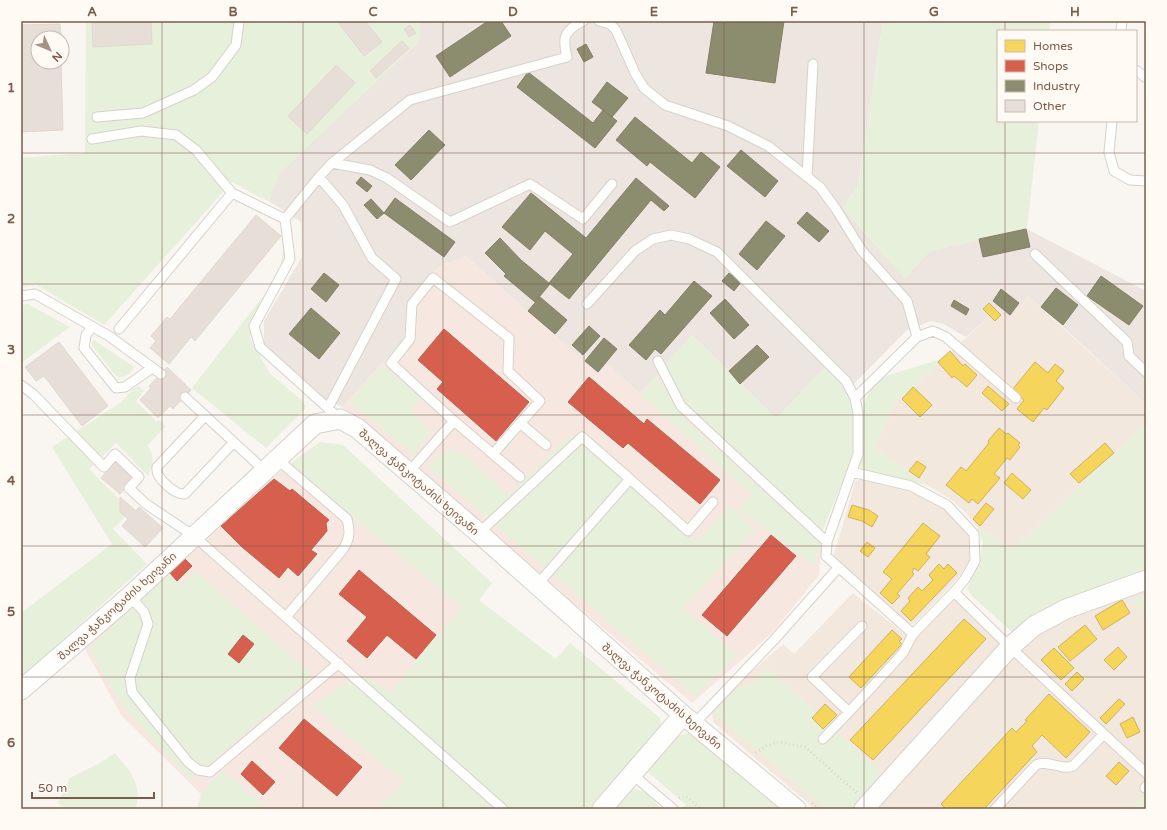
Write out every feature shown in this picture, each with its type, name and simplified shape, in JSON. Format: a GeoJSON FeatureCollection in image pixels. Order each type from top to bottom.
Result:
{"type":"FeatureCollection","features":[{"type":"Feature","properties":{"kind":"street","name":"შალვა ჭანკოტაძის ხეივანი"},"geometry":{"type":"LineString","coordinates":[[21,690],[130,596],[315,424],[334,414],[357,428],[479,533],[688,720],[796,809]]}},
{"type":"Feature","properties":{"kind":"street"},"geometry":{"type":"LineString","coordinates":[[867,806],[1010,647],[1034,626],[1066,609],[1146,580]]}},
{"type":"Feature","properties":{"kind":"street"},"geometry":{"type":"LineString","coordinates":[[602,809],[632,774],[688,720]]}},
{"type":"Feature","properties":{"kind":"lane"},"geometry":{"type":"LineString","coordinates":[[97,117],[143,113],[194,90],[212,77],[236,45],[240,21]]}},
{"type":"Feature","properties":{"kind":"lane"},"geometry":{"type":"LineString","coordinates":[[319,177],[343,205],[372,258],[396,279],[334,414],[260,347],[254,326],[290,259],[285,219],[319,177],[332,163],[410,100],[567,57],[563,43],[565,35],[574,26],[583,21]]}},
{"type":"Feature","properties":{"kind":"lane"},"geometry":{"type":"LineString","coordinates":[[599,21],[610,24],[616,30],[635,73],[644,88],[665,105],[728,126],[768,146],[820,187],[836,209],[862,251],[907,302],[917,337]]}},
{"type":"Feature","properties":{"kind":"lane"},"geometry":{"type":"LineString","coordinates":[[807,177],[813,64]]}},
{"type":"Feature","properties":{"kind":"lane"},"geometry":{"type":"LineString","coordinates":[[1137,71],[1146,78]]}},
{"type":"Feature","properties":{"kind":"lane"},"geometry":{"type":"LineString","coordinates":[[1112,122],[1109,152],[1114,171],[1130,180],[1146,181]]}},
{"type":"Feature","properties":{"kind":"lane"},"geometry":{"type":"LineString","coordinates":[[92,139],[141,131],[176,135],[196,150],[232,193],[285,219]]}},
{"type":"Feature","properties":{"kind":"lane"},"geometry":{"type":"LineString","coordinates":[[332,163],[370,170],[387,178],[450,222],[530,184],[583,219],[612,184]]}},
{"type":"Feature","properties":{"kind":"lane"},"geometry":{"type":"LineString","coordinates":[[119,329],[232,193]]}},
{"type":"Feature","properties":{"kind":"lane"},"geometry":{"type":"LineString","coordinates":[[587,304],[635,251],[653,239],[671,235],[688,238],[717,252],[846,381],[855,398],[858,414],[858,454],[827,542],[826,556],[912,634]]}},
{"type":"Feature","properties":{"kind":"lane"},"geometry":{"type":"LineString","coordinates":[[1035,254],[1127,342],[1129,356],[1146,372]]}},
{"type":"Feature","properties":{"kind":"lane"},"geometry":{"type":"LineString","coordinates":[[493,454],[540,401],[508,371],[508,338],[433,278],[412,304],[410,339],[391,363],[454,421],[520,477]]}},
{"type":"Feature","properties":{"kind":"lane"},"geometry":{"type":"LineString","coordinates":[[21,296],[35,294],[109,336],[161,374]]}},
{"type":"Feature","properties":{"kind":"lane"},"geometry":{"type":"LineString","coordinates":[[92,327],[86,335],[84,348],[116,388],[125,387],[152,368]]}},
{"type":"Feature","properties":{"kind":"lane"},"geometry":{"type":"LineString","coordinates":[[855,398],[917,337],[933,331],[946,337],[1016,398]]}},
{"type":"Feature","properties":{"kind":"lane"},"geometry":{"type":"LineString","coordinates":[[658,360],[682,406],[827,542]]}},
{"type":"Feature","properties":{"kind":"lane"},"geometry":{"type":"LineString","coordinates":[[21,385],[33,394],[104,467],[115,454],[139,477],[129,488],[146,504],[194,536],[503,809]]}},
{"type":"Feature","properties":{"kind":"lane"},"geometry":{"type":"LineString","coordinates":[[185,397],[234,442],[271,465],[347,519],[350,529],[349,540],[286,617]]}},
{"type":"Feature","properties":{"kind":"lane"},"geometry":{"type":"LineString","coordinates":[[205,416],[157,467],[156,472],[158,476],[174,492],[185,494],[234,442]]}},
{"type":"Feature","properties":{"kind":"lane"},"geometry":{"type":"LineString","coordinates":[[408,473],[454,421]]}},
{"type":"Feature","properties":{"kind":"lane"},"geometry":{"type":"LineString","coordinates":[[520,423],[546,445]]}},
{"type":"Feature","properties":{"kind":"lane"},"geometry":{"type":"LineString","coordinates":[[479,533],[582,437],[688,531],[713,502]]}},
{"type":"Feature","properties":{"kind":"lane"},"geometry":{"type":"LineString","coordinates":[[823,739],[850,712],[903,653],[912,634],[954,592],[965,579],[974,561],[974,534],[947,505],[911,486],[852,472]]}},
{"type":"Feature","properties":{"kind":"lane"},"geometry":{"type":"LineString","coordinates":[[537,585],[630,479]]}},
{"type":"Feature","properties":{"kind":"lane"},"geometry":{"type":"LineString","coordinates":[[688,720],[774,640],[838,568]]}},
{"type":"Feature","properties":{"kind":"lane"},"geometry":{"type":"LineString","coordinates":[[954,592],[1010,647],[1146,773]]}},
{"type":"Feature","properties":{"kind":"lane"},"geometry":{"type":"LineString","coordinates":[[130,596],[144,612],[148,624],[130,678],[132,692],[188,762],[198,770],[210,772],[339,663]]}},
{"type":"Feature","properties":{"kind":"lane"},"geometry":{"type":"LineString","coordinates":[[850,712],[812,677],[862,626]]}},
{"type":"Feature","properties":{"kind":"lane"},"geometry":{"type":"LineString","coordinates":[[995,809],[1036,764],[1042,762],[1068,768],[1073,766],[1104,734]]}},
{"type":"Feature","properties":{"kind":"lane"},"geometry":{"type":"LineString","coordinates":[[632,774],[673,809]]}},
{"type":"Feature","properties":{"kind":"path"},"geometry":{"type":"LineString","coordinates":[[755,754],[766,746],[780,742],[805,747],[867,806]]}},
{"type":"Feature","properties":{"kind":"shaded area"},"geometry":{"type":"Polygon","coordinates":[[[420,21],[883,21],[858,186],[843,208],[930,251],[1027,229],[1146,291],[1146,404],[1028,296],[1008,320],[997,309],[966,337],[943,324],[932,321],[907,330],[847,391],[825,367],[776,419],[692,335],[640,393],[608,364],[598,374],[466,256],[438,267],[410,301],[404,339],[342,407],[318,395],[264,345],[264,321],[302,257],[301,222],[269,201],[278,174],[419,41],[420,21]]]}},
{"type":"Feature","properties":{"kind":"shaded area"},"geometry":{"type":"Polygon","coordinates":[[[466,256],[598,374],[608,364],[659,371],[680,409],[758,484],[822,542],[819,575],[772,633],[692,703],[342,407],[404,339],[410,301],[438,267],[466,256]]]}},
{"type":"Feature","properties":{"kind":"shaded area"},"geometry":{"type":"Polygon","coordinates":[[[1028,296],[1146,404],[1146,423],[1013,550],[977,527],[967,514],[952,500],[927,485],[874,448],[897,401],[997,309],[1008,319],[1028,296]]]}},
{"type":"Feature","properties":{"kind":"shaded area"},"geometry":{"type":"Polygon","coordinates":[[[289,464],[462,607],[391,692],[368,677],[312,706],[404,782],[377,809],[270,809],[222,771],[201,794],[121,715],[83,645],[182,556],[289,464]]]}},
{"type":"Feature","properties":{"kind":"shaded area"},"geometry":{"type":"Polygon","coordinates":[[[862,477],[902,486],[944,508],[969,536],[972,557],[957,579],[914,624],[908,623],[838,564],[834,555],[855,482],[862,477]]]}},
{"type":"Feature","properties":{"kind":"shaded area"},"geometry":{"type":"Polygon","coordinates":[[[1146,584],[1146,809],[872,809],[1022,646],[1046,627],[1146,584]]]}},
{"type":"Feature","properties":{"kind":"shaded area"},"geometry":{"type":"Polygon","coordinates":[[[853,593],[913,641],[954,599],[1004,646],[859,809],[815,809],[713,722],[712,711],[733,688],[783,644],[794,654],[853,593]]]}},
{"type":"Feature","properties":{"kind":"green space"},"geometry":{"type":"Polygon","coordinates":[[[86,21],[420,21],[419,41],[279,174],[269,201],[232,182],[104,325],[37,285],[21,287],[21,158],[85,153],[86,21]]]}},
{"type":"Feature","properties":{"kind":"green space"},"geometry":{"type":"Polygon","coordinates":[[[883,21],[1051,21],[1049,30],[997,30],[997,122],[1039,122],[1027,229],[930,251],[905,279],[842,208],[858,185],[883,21]]]}},
{"type":"Feature","properties":{"kind":"green space"},"geometry":{"type":"Polygon","coordinates":[[[285,237],[288,255],[252,324],[250,338],[270,374],[303,401],[306,408],[266,448],[192,388],[265,294],[280,270],[285,237]]]}},
{"type":"Feature","properties":{"kind":"green space"},"geometry":{"type":"Polygon","coordinates":[[[28,304],[70,327],[21,363],[21,305],[28,304]]]}},
{"type":"Feature","properties":{"kind":"green space"},"geometry":{"type":"Polygon","coordinates":[[[692,335],[776,419],[825,367],[847,391],[853,403],[853,454],[821,535],[688,408],[665,365],[692,335]]]}},
{"type":"Feature","properties":{"kind":"green space"},"geometry":{"type":"Polygon","coordinates":[[[94,340],[134,367],[131,372],[123,377],[115,375],[92,345],[94,340]]]}},
{"type":"Feature","properties":{"kind":"green space"},"geometry":{"type":"Polygon","coordinates":[[[944,358],[897,401],[874,448],[927,485],[869,473],[860,466],[864,403],[871,389],[883,377],[944,358]]]}},
{"type":"Feature","properties":{"kind":"green space"},"geometry":{"type":"Polygon","coordinates":[[[382,365],[421,398],[411,411],[429,429],[425,440],[413,454],[349,402],[382,365]]]}},
{"type":"Feature","properties":{"kind":"green space"},"geometry":{"type":"Polygon","coordinates":[[[656,377],[688,423],[821,543],[814,565],[738,509],[752,495],[641,395],[656,377]]]}},
{"type":"Feature","properties":{"kind":"green space"},"geometry":{"type":"Polygon","coordinates":[[[139,386],[144,391],[136,401],[157,422],[159,420],[166,426],[148,445],[152,460],[148,476],[116,443],[89,469],[131,511],[113,529],[147,564],[21,677],[21,613],[112,544],[52,447],[120,403],[131,391],[139,386]]]}},
{"type":"Feature","properties":{"kind":"green space"},"geometry":{"type":"Polygon","coordinates":[[[1146,423],[1146,574],[1013,633],[971,595],[967,589],[980,560],[983,542],[977,527],[1013,550],[1146,423]]]}},
{"type":"Feature","properties":{"kind":"green space"},"geometry":{"type":"Polygon","coordinates":[[[570,435],[697,542],[730,505],[755,530],[683,608],[738,656],[695,696],[427,466],[442,453],[451,451],[462,453],[508,495],[570,435]]]}},
{"type":"Feature","properties":{"kind":"green space"},"geometry":{"type":"Polygon","coordinates":[[[320,442],[343,445],[492,583],[479,600],[556,659],[570,643],[660,718],[661,728],[592,809],[377,809],[404,782],[312,706],[346,683],[368,677],[391,692],[462,607],[289,464],[320,442]]]}},
{"type":"Feature","properties":{"kind":"green space"},"geometry":{"type":"Polygon","coordinates":[[[196,572],[313,675],[190,780],[122,706],[89,649],[167,575],[181,586],[196,572]]]}},
{"type":"Feature","properties":{"kind":"green space"},"geometry":{"type":"Polygon","coordinates":[[[1146,595],[1146,614],[1131,600],[1146,595]]]}},
{"type":"Feature","properties":{"kind":"green space"},"geometry":{"type":"Polygon","coordinates":[[[768,668],[884,775],[851,809],[824,809],[714,713],[739,687],[745,687],[768,668]]]}},
{"type":"Feature","properties":{"kind":"green space"},"geometry":{"type":"Polygon","coordinates":[[[689,733],[704,740],[788,809],[683,809],[686,805],[647,771],[662,748],[673,737],[689,733]]]}},
{"type":"Feature","properties":{"kind":"green space"},"geometry":{"type":"Polygon","coordinates":[[[115,753],[134,778],[138,793],[135,809],[63,809],[58,802],[70,778],[100,763],[115,753]]]}},
{"type":"Feature","properties":{"kind":"green space"},"geometry":{"type":"Polygon","coordinates":[[[222,771],[270,809],[197,809],[201,794],[222,771]]]}},
{"type":"Feature","properties":{"kind":"green space"},"geometry":{"type":"Polygon","coordinates":[[[631,788],[647,794],[659,807],[658,809],[613,809],[631,788]]]}},
{"type":"Feature","properties":{"kind":"green space"},"geometry":{"type":"Polygon","coordinates":[[[1146,793],[1146,809],[1131,809],[1146,793]]]}},
{"type":"Feature","properties":{"kind":"building: Homes"},"geometry":{"type":"Polygon","coordinates":[[[989,303],[1001,315],[995,321],[983,309],[989,303]]]}},
{"type":"Feature","properties":{"kind":"building: Homes"},"geometry":{"type":"Polygon","coordinates":[[[950,351],[963,366],[965,364],[977,375],[967,387],[954,376],[952,378],[938,362],[950,351]]]}},
{"type":"Feature","properties":{"kind":"building: Homes"},"geometry":{"type":"Polygon","coordinates":[[[1035,362],[1048,373],[1055,364],[1064,371],[1056,381],[1064,388],[1047,410],[1044,408],[1033,422],[1017,409],[1024,400],[1012,390],[1035,362]]]}},
{"type":"Feature","properties":{"kind":"building: Homes"},"geometry":{"type":"Polygon","coordinates":[[[988,386],[1009,404],[1002,411],[982,393],[988,386]]]}},
{"type":"Feature","properties":{"kind":"building: Homes"},"geometry":{"type":"Polygon","coordinates":[[[913,387],[932,405],[920,417],[902,399],[913,387]]]}},
{"type":"Feature","properties":{"kind":"building: Homes"},"geometry":{"type":"Polygon","coordinates":[[[999,428],[1020,443],[1018,445],[1020,447],[1010,460],[1007,458],[994,474],[1000,478],[978,504],[972,499],[969,503],[946,485],[961,467],[966,471],[999,428]]]}},
{"type":"Feature","properties":{"kind":"building: Homes"},"geometry":{"type":"Polygon","coordinates":[[[1105,443],[1114,453],[1079,483],[1070,474],[1105,443]]]}},
{"type":"Feature","properties":{"kind":"building: Homes"},"geometry":{"type":"Polygon","coordinates":[[[917,461],[926,467],[919,478],[909,471],[917,461]]]}},
{"type":"Feature","properties":{"kind":"building: Homes"},"geometry":{"type":"Polygon","coordinates":[[[1012,473],[1031,490],[1023,499],[1004,483],[1012,473]]]}},
{"type":"Feature","properties":{"kind":"building: Homes"},"geometry":{"type":"Polygon","coordinates":[[[986,503],[994,509],[980,526],[973,519],[986,503]]]}},
{"type":"Feature","properties":{"kind":"building: Homes"},"geometry":{"type":"Polygon","coordinates":[[[852,505],[869,510],[878,516],[872,527],[862,521],[848,517],[852,505]]]}},
{"type":"Feature","properties":{"kind":"building: Homes"},"geometry":{"type":"Polygon","coordinates":[[[923,523],[940,536],[926,554],[930,557],[918,571],[914,568],[912,572],[914,574],[897,594],[900,596],[892,604],[880,593],[892,579],[883,572],[923,523]]]}},
{"type":"Feature","properties":{"kind":"building: Homes"},"geometry":{"type":"Polygon","coordinates":[[[867,542],[875,548],[868,557],[860,551],[867,542]]]}},
{"type":"Feature","properties":{"kind":"building: Homes"},"geometry":{"type":"Polygon","coordinates":[[[939,564],[944,569],[948,564],[957,573],[911,621],[901,611],[910,601],[908,598],[918,587],[922,591],[933,580],[929,575],[939,564]]]}},
{"type":"Feature","properties":{"kind":"building: Homes"},"geometry":{"type":"Polygon","coordinates":[[[1122,600],[1130,613],[1103,630],[1095,616],[1122,600]]]}},
{"type":"Feature","properties":{"kind":"building: Homes"},"geometry":{"type":"Polygon","coordinates":[[[964,619],[986,639],[873,760],[850,740],[964,619]]]}},
{"type":"Feature","properties":{"kind":"building: Homes"},"geometry":{"type":"Polygon","coordinates":[[[1085,625],[1097,639],[1070,661],[1058,647],[1085,625]]]}},
{"type":"Feature","properties":{"kind":"building: Homes"},"geometry":{"type":"Polygon","coordinates":[[[892,630],[902,639],[899,641],[902,644],[861,688],[849,677],[892,630]]]}},
{"type":"Feature","properties":{"kind":"building: Homes"},"geometry":{"type":"Polygon","coordinates":[[[1118,647],[1127,657],[1114,670],[1104,660],[1118,647]]]}},
{"type":"Feature","properties":{"kind":"building: Homes"},"geometry":{"type":"Polygon","coordinates":[[[1054,648],[1074,668],[1061,680],[1041,660],[1054,648]]]}},
{"type":"Feature","properties":{"kind":"building: Homes"},"geometry":{"type":"Polygon","coordinates":[[[1077,672],[1084,679],[1072,691],[1065,684],[1077,672]]]}},
{"type":"Feature","properties":{"kind":"building: Homes"},"geometry":{"type":"Polygon","coordinates":[[[1049,694],[1090,732],[1066,758],[1042,735],[1032,746],[1037,752],[984,809],[946,809],[941,804],[1012,728],[1016,732],[1027,721],[1025,720],[1049,694]]]}},
{"type":"Feature","properties":{"kind":"building: Homes"},"geometry":{"type":"Polygon","coordinates":[[[1119,699],[1125,704],[1106,724],[1100,718],[1119,699]]]}},
{"type":"Feature","properties":{"kind":"building: Homes"},"geometry":{"type":"Polygon","coordinates":[[[825,704],[837,715],[823,729],[812,718],[825,704]]]}},
{"type":"Feature","properties":{"kind":"building: Homes"},"geometry":{"type":"Polygon","coordinates":[[[1133,717],[1140,732],[1127,738],[1120,724],[1133,717]]]}},
{"type":"Feature","properties":{"kind":"building: Homes"},"geometry":{"type":"Polygon","coordinates":[[[1119,762],[1129,771],[1116,785],[1106,776],[1119,762]]]}},
{"type":"Feature","properties":{"kind":"building: Shops"},"geometry":{"type":"Polygon","coordinates":[[[444,329],[529,402],[496,441],[437,389],[443,382],[418,360],[444,329]]]}},
{"type":"Feature","properties":{"kind":"building: Shops"},"geometry":{"type":"Polygon","coordinates":[[[589,377],[644,424],[647,419],[720,480],[700,504],[628,443],[623,448],[568,402],[589,377]]]}},
{"type":"Feature","properties":{"kind":"building: Shops"},"geometry":{"type":"Polygon","coordinates":[[[274,479],[290,491],[292,489],[329,520],[326,523],[327,531],[311,550],[317,554],[298,576],[288,567],[279,578],[242,547],[221,526],[274,479]]]}},
{"type":"Feature","properties":{"kind":"building: Shops"},"geometry":{"type":"Polygon","coordinates":[[[771,535],[796,556],[727,636],[702,615],[771,535]]]}},
{"type":"Feature","properties":{"kind":"building: Shops"},"geometry":{"type":"Polygon","coordinates":[[[185,559],[192,566],[177,581],[170,573],[185,559]]]}},
{"type":"Feature","properties":{"kind":"building: Shops"},"geometry":{"type":"Polygon","coordinates":[[[359,570],[436,635],[416,659],[387,635],[367,658],[347,641],[367,617],[339,594],[359,570]]]}},
{"type":"Feature","properties":{"kind":"building: Shops"},"geometry":{"type":"Polygon","coordinates":[[[243,635],[254,644],[239,663],[228,654],[243,635]]]}},
{"type":"Feature","properties":{"kind":"building: Shops"},"geometry":{"type":"Polygon","coordinates":[[[304,719],[362,767],[337,796],[279,748],[304,719]]]}},
{"type":"Feature","properties":{"kind":"building: Shops"},"geometry":{"type":"Polygon","coordinates":[[[252,761],[275,782],[263,795],[241,774],[252,761]]]}},
{"type":"Feature","properties":{"kind":"building: Industry"},"geometry":{"type":"Polygon","coordinates":[[[488,21],[501,21],[511,36],[450,77],[436,56],[488,21]]]}},
{"type":"Feature","properties":{"kind":"building: Industry"},"geometry":{"type":"Polygon","coordinates":[[[714,21],[784,21],[775,83],[706,73],[714,21]]]}},
{"type":"Feature","properties":{"kind":"building: Industry"},"geometry":{"type":"Polygon","coordinates":[[[586,44],[593,57],[584,62],[577,49],[586,44]]]}},
{"type":"Feature","properties":{"kind":"building: Industry"},"geometry":{"type":"Polygon","coordinates":[[[528,72],[593,123],[603,110],[617,121],[595,148],[517,87],[528,72]]]}},
{"type":"Feature","properties":{"kind":"building: Industry"},"geometry":{"type":"Polygon","coordinates":[[[607,82],[628,98],[612,117],[592,102],[607,82]]]}},
{"type":"Feature","properties":{"kind":"building: Industry"},"geometry":{"type":"Polygon","coordinates":[[[635,117],[692,163],[701,152],[720,167],[695,198],[650,162],[647,166],[616,140],[635,117]]]}},
{"type":"Feature","properties":{"kind":"building: Industry"},"geometry":{"type":"Polygon","coordinates":[[[429,130],[445,145],[411,180],[395,165],[429,130]]]}},
{"type":"Feature","properties":{"kind":"building: Industry"},"geometry":{"type":"Polygon","coordinates":[[[741,150],[778,181],[765,197],[727,166],[741,150]]]}},
{"type":"Feature","properties":{"kind":"building: Industry"},"geometry":{"type":"Polygon","coordinates":[[[361,177],[372,186],[367,192],[356,183],[361,177]]]}},
{"type":"Feature","properties":{"kind":"building: Industry"},"geometry":{"type":"Polygon","coordinates":[[[636,178],[669,206],[664,211],[651,200],[569,299],[549,283],[573,254],[545,231],[530,250],[502,227],[531,193],[586,238],[636,178]]]}},
{"type":"Feature","properties":{"kind":"building: Industry"},"geometry":{"type":"Polygon","coordinates":[[[395,198],[455,242],[444,257],[384,213],[395,198]]]}},
{"type":"Feature","properties":{"kind":"building: Industry"},"geometry":{"type":"Polygon","coordinates":[[[371,199],[384,213],[377,219],[364,205],[371,199]]]}},
{"type":"Feature","properties":{"kind":"building: Industry"},"geometry":{"type":"Polygon","coordinates":[[[807,212],[829,231],[819,242],[797,223],[807,212]]]}},
{"type":"Feature","properties":{"kind":"building: Industry"},"geometry":{"type":"Polygon","coordinates":[[[766,221],[785,236],[757,270],[739,254],[766,221]]]}},
{"type":"Feature","properties":{"kind":"building: Industry"},"geometry":{"type":"Polygon","coordinates":[[[1026,229],[1030,247],[983,257],[979,239],[1026,229]]]}},
{"type":"Feature","properties":{"kind":"building: Industry"},"geometry":{"type":"Polygon","coordinates":[[[500,238],[521,260],[550,284],[535,302],[504,276],[506,274],[485,253],[500,238]]]}},
{"type":"Feature","properties":{"kind":"building: Industry"},"geometry":{"type":"Polygon","coordinates":[[[324,273],[339,285],[326,302],[311,289],[324,273]]]}},
{"type":"Feature","properties":{"kind":"building: Industry"},"geometry":{"type":"Polygon","coordinates":[[[729,273],[741,282],[734,291],[722,281],[729,273]]]}},
{"type":"Feature","properties":{"kind":"building: Industry"},"geometry":{"type":"Polygon","coordinates":[[[1101,276],[1143,306],[1129,325],[1087,296],[1101,276]]]}},
{"type":"Feature","properties":{"kind":"building: Industry"},"geometry":{"type":"Polygon","coordinates":[[[694,281],[712,296],[661,354],[655,349],[646,360],[629,345],[660,310],[665,315],[694,281]]]}},
{"type":"Feature","properties":{"kind":"building: Industry"},"geometry":{"type":"Polygon","coordinates":[[[1056,288],[1078,305],[1063,325],[1041,307],[1056,288]]]}},
{"type":"Feature","properties":{"kind":"building: Industry"},"geometry":{"type":"Polygon","coordinates":[[[1001,289],[1019,303],[1010,315],[993,301],[1001,289]]]}},
{"type":"Feature","properties":{"kind":"building: Industry"},"geometry":{"type":"Polygon","coordinates":[[[540,297],[567,320],[555,334],[528,311],[540,297]]]}},
{"type":"Feature","properties":{"kind":"building: Industry"},"geometry":{"type":"Polygon","coordinates":[[[725,299],[749,325],[734,339],[710,313],[725,299]]]}},
{"type":"Feature","properties":{"kind":"building: Industry"},"geometry":{"type":"Polygon","coordinates":[[[954,300],[969,309],[966,315],[951,306],[954,300]]]}},
{"type":"Feature","properties":{"kind":"building: Industry"},"geometry":{"type":"Polygon","coordinates":[[[311,308],[340,333],[319,359],[289,334],[311,308]]]}},
{"type":"Feature","properties":{"kind":"building: Industry"},"geometry":{"type":"Polygon","coordinates":[[[589,326],[600,336],[583,355],[572,345],[589,326]]]}},
{"type":"Feature","properties":{"kind":"building: Industry"},"geometry":{"type":"Polygon","coordinates":[[[604,338],[617,349],[598,372],[585,361],[604,338]]]}},
{"type":"Feature","properties":{"kind":"building: Industry"},"geometry":{"type":"Polygon","coordinates":[[[757,345],[769,357],[740,384],[729,371],[757,345]]]}},
{"type":"Feature","properties":{"kind":"building: Other"},"geometry":{"type":"Polygon","coordinates":[[[92,21],[151,21],[152,44],[93,47],[92,21]]]}},
{"type":"Feature","properties":{"kind":"building: Other"},"geometry":{"type":"Polygon","coordinates":[[[337,21],[365,21],[382,42],[364,56],[337,21]]]}},
{"type":"Feature","properties":{"kind":"building: Other"},"geometry":{"type":"Polygon","coordinates":[[[60,24],[60,30],[30,30],[30,70],[61,70],[63,130],[21,132],[21,25],[60,24]]]}},
{"type":"Feature","properties":{"kind":"building: Other"},"geometry":{"type":"Polygon","coordinates":[[[410,25],[416,33],[409,37],[404,29],[410,25]]]}},
{"type":"Feature","properties":{"kind":"building: Other"},"geometry":{"type":"Polygon","coordinates":[[[402,41],[409,48],[376,78],[370,71],[402,41]]]}},
{"type":"Feature","properties":{"kind":"building: Other"},"geometry":{"type":"Polygon","coordinates":[[[336,65],[355,83],[307,134],[288,116],[336,65]]]}},
{"type":"Feature","properties":{"kind":"building: Other"},"geometry":{"type":"Polygon","coordinates":[[[256,215],[281,236],[195,341],[191,337],[169,364],[150,348],[156,341],[151,336],[167,317],[170,319],[256,215]]]}},
{"type":"Feature","properties":{"kind":"building: Other"},"geometry":{"type":"Polygon","coordinates":[[[59,342],[108,406],[82,426],[44,376],[36,381],[25,367],[59,342]]]}},
{"type":"Feature","properties":{"kind":"building: Other"},"geometry":{"type":"Polygon","coordinates":[[[167,367],[191,390],[173,409],[170,406],[158,418],[140,400],[151,388],[149,386],[167,367]]]}},
{"type":"Feature","properties":{"kind":"building: Other"},"geometry":{"type":"Polygon","coordinates":[[[115,462],[134,479],[120,494],[101,478],[115,462]]]}},
{"type":"Feature","properties":{"kind":"building: Other"},"geometry":{"type":"Polygon","coordinates":[[[120,497],[136,511],[139,507],[163,528],[145,547],[122,526],[128,519],[120,512],[120,497]]]}}]}
